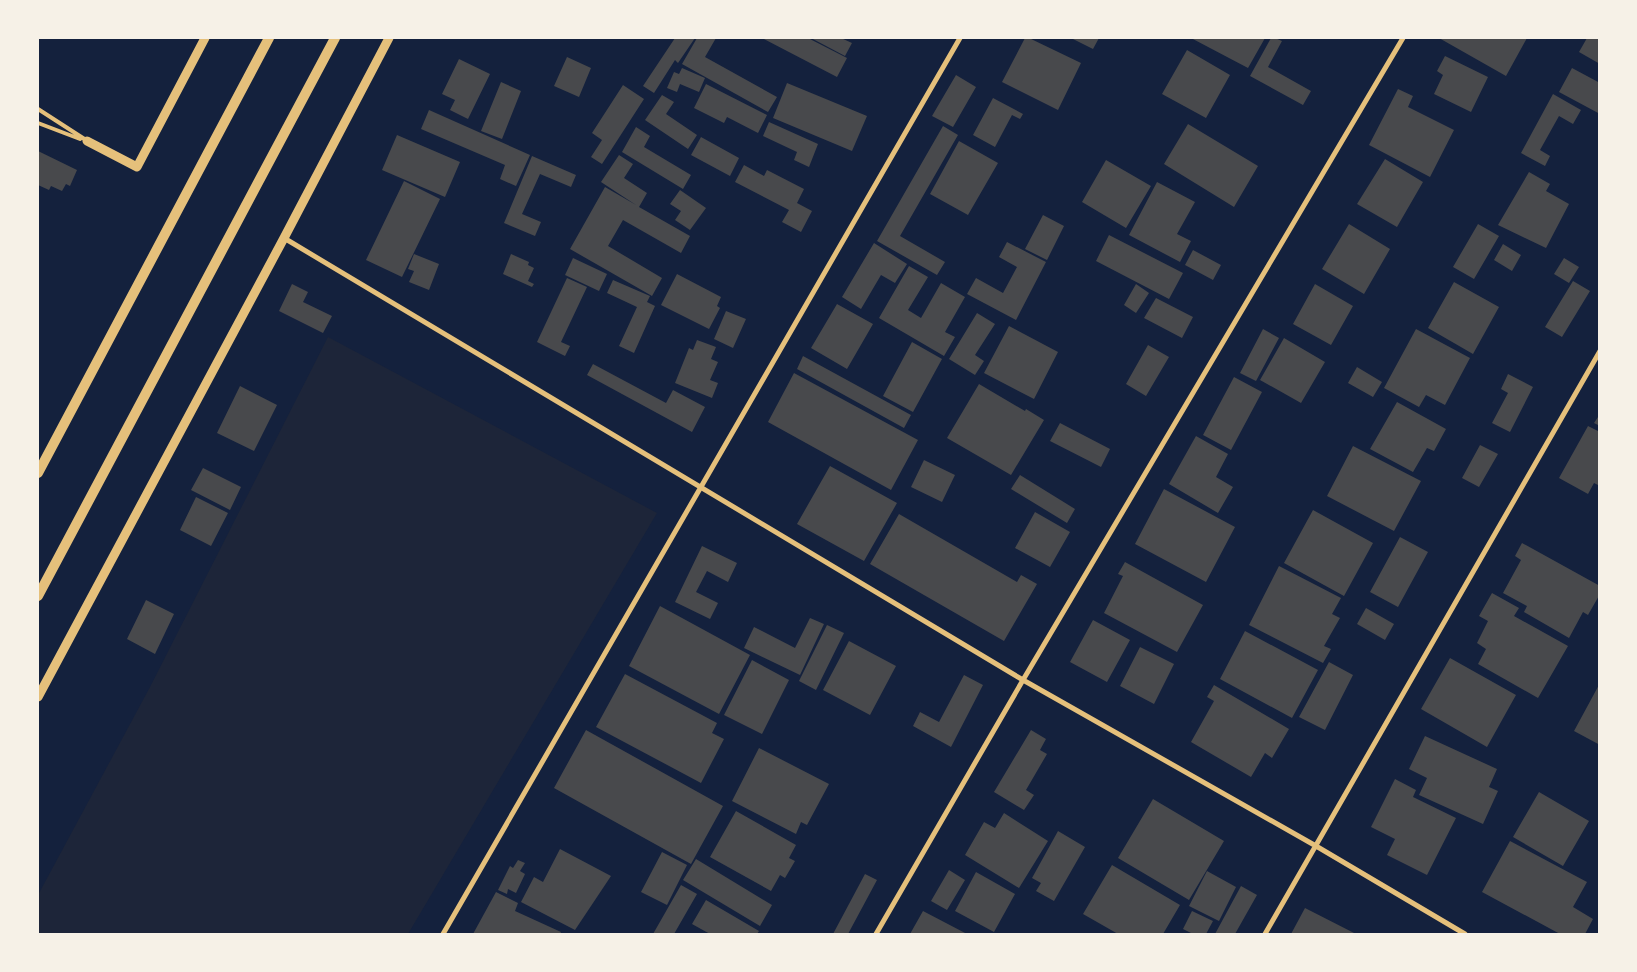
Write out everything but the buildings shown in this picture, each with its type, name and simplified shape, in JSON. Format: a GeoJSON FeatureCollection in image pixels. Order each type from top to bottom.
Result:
{"type":"FeatureCollection","features":[{"type":"Feature","properties":{"kind":"main road"},"geometry":{"type":"LineString","coordinates":[[38,473],[269,38]]}},
{"type":"Feature","properties":{"kind":"main road"},"geometry":{"type":"LineString","coordinates":[[38,596],[336,38]]}},
{"type":"Feature","properties":{"kind":"street"},"geometry":{"type":"LineString","coordinates":[[87,141],[137,167],[206,38]]}},
{"type":"Feature","properties":{"kind":"street"},"geometry":{"type":"LineString","coordinates":[[38,697],[389,38]]}},
{"type":"Feature","properties":{"kind":"street"},"geometry":{"type":"LineString","coordinates":[[442,934],[702,488],[960,38]]}},
{"type":"Feature","properties":{"kind":"street"},"geometry":{"type":"LineString","coordinates":[[876,934],[1023,680],[1403,38]]}},
{"type":"Feature","properties":{"kind":"street"},"geometry":{"type":"LineString","coordinates":[[284,238],[1023,680],[1316,846],[1465,934]]}},
{"type":"Feature","properties":{"kind":"street"},"geometry":{"type":"LineString","coordinates":[[1265,934],[1600,351]]}},
{"type":"Feature","properties":{"kind":"lane"},"geometry":{"type":"LineString","coordinates":[[38,109],[87,141]]}},
{"type":"Feature","properties":{"kind":"lane"},"geometry":{"type":"LineString","coordinates":[[38,124],[87,141]]}},
{"type":"Feature","properties":{"kind":"shaded area"},"geometry":{"type":"Polygon","coordinates":[[[328,337],[657,513],[408,934],[38,934],[38,895],[150,687],[328,337]]]}}]}
